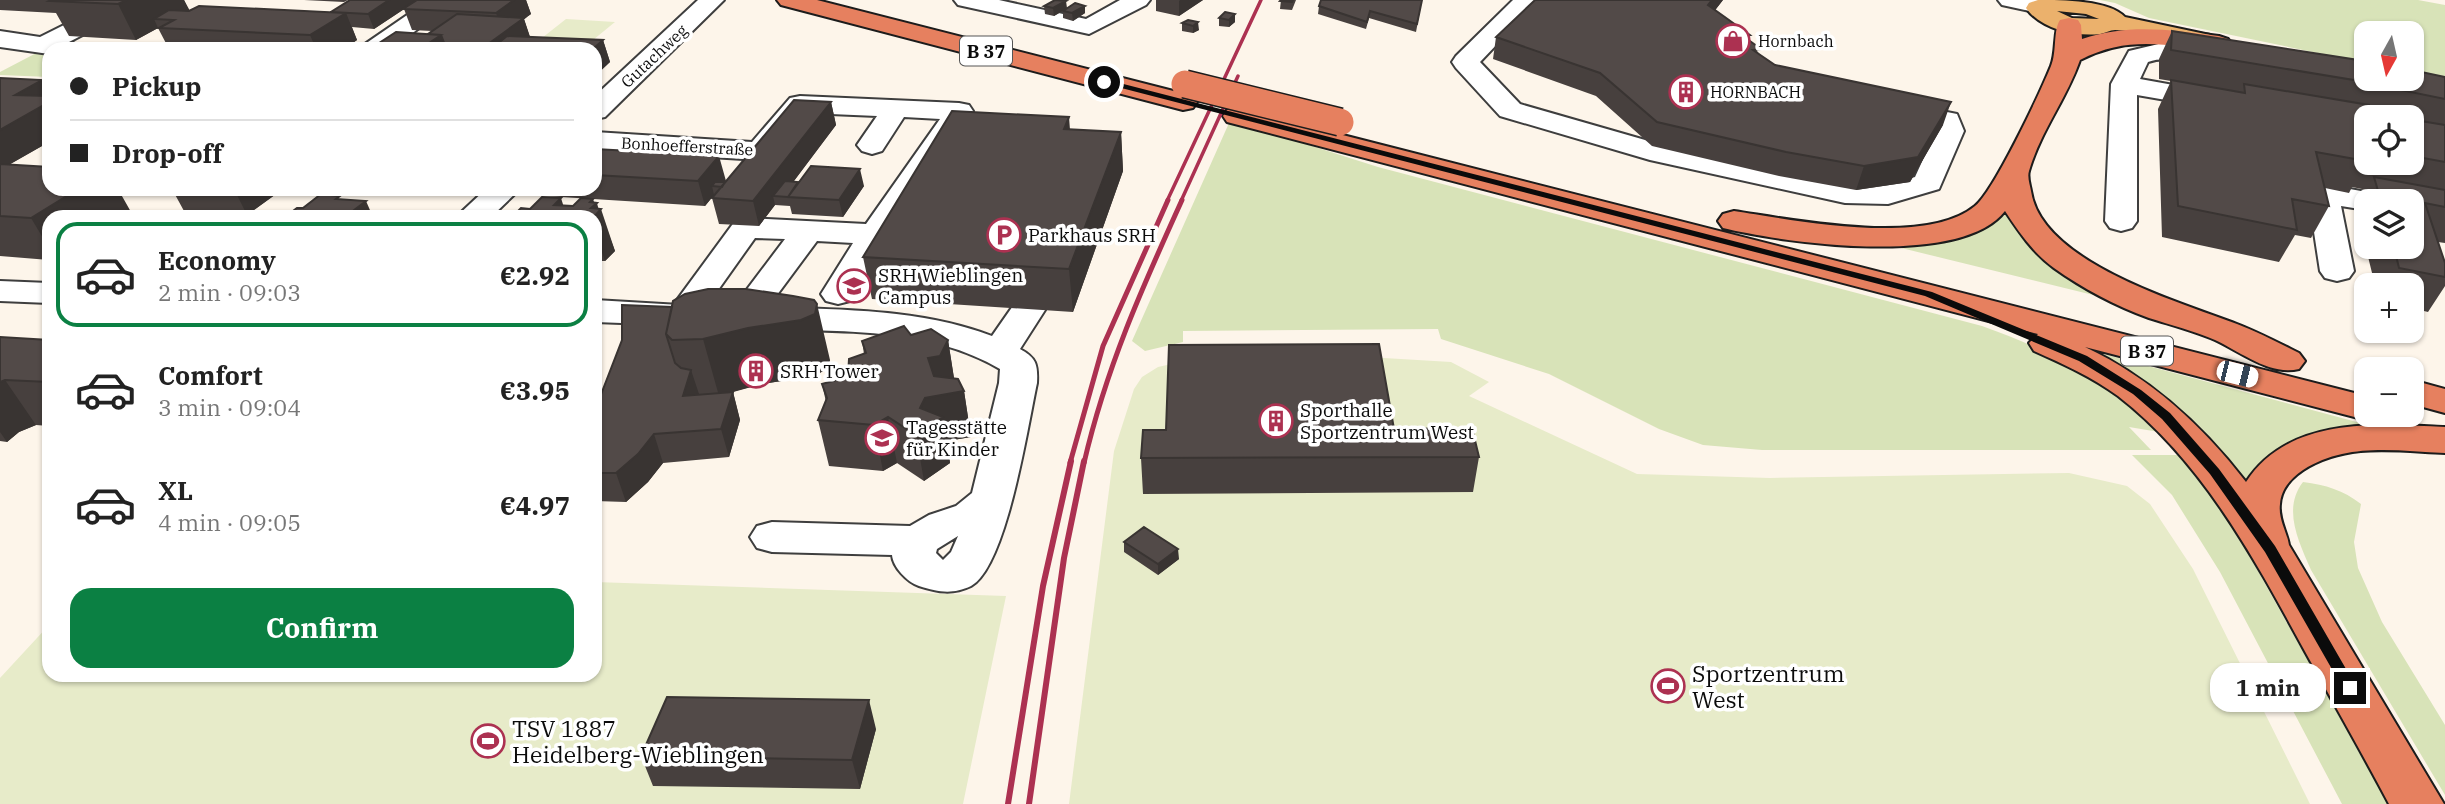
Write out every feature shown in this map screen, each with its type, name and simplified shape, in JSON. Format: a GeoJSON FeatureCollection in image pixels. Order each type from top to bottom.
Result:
{"type":"FeatureCollection","features":[{"type":"Feature","properties":{"kind":"highway","name":"B 37"},"geometry":{"type":"LineString","coordinates":[[789,0],[1184,93],[1340,122],[2354,378]]}},
{"type":"Feature","properties":{"kind":"highway","name":"B 37"},"geometry":{"type":"LineString","coordinates":[[856,0],[1184,93],[1237,116],[1928,294],[2354,422]]}},
{"type":"Feature","properties":{"kind":"highway"},"geometry":{"type":"LineString","coordinates":[[2069,24],[2069,55],[2013,173],[2017,206],[2042,240],[2065,260],[2116,290],[2158,309],[2226,332],[2286,361]]}},
{"type":"Feature","properties":{"kind":"highway"},"geometry":{"type":"LineString","coordinates":[[2069,55],[2089,43],[2119,35],[2222,44]]}},
{"type":"Feature","properties":{"kind":"highway","name":"B 37"},"geometry":{"type":"LineString","coordinates":[[1734,221],[1839,234],[1912,237],[1956,229],[1976,221],[1988,212],[2013,173]]}},
{"type":"Feature","properties":{"kind":"highway"},"geometry":{"type":"LineString","coordinates":[[1928,294],[2083,359],[2114,376],[2166,416],[2214,472],[2270,549],[2417,804]]}},
{"type":"Feature","properties":{"kind":"highway"},"geometry":{"type":"LineString","coordinates":[[2424,395],[2445,401]]}},
{"type":"Feature","properties":{"kind":"highway"},"geometry":{"type":"LineString","coordinates":[[2424,423],[2445,428]]}},
{"type":"Feature","properties":{"kind":"highway"},"geometry":{"type":"LineString","coordinates":[[2270,549],[2259,521],[2259,502],[2266,483],[2284,462],[2354,425]]}},
{"type":"Feature","properties":{"kind":"highway"},"geometry":{"type":"LineString","coordinates":[[2378,427],[2445,440]]}},
{"type":"Feature","properties":{"kind":"main road"},"geometry":{"type":"LineString","coordinates":[[2113,22],[2113,17],[2106,12],[2082,3],[2054,1],[2039,6],[2039,11],[2045,16],[2069,24],[2098,27],[2113,22],[2222,44],[2245,57]]}},
{"type":"Feature","properties":{"kind":"street"},"geometry":{"type":"LineString","coordinates":[[63,42],[133,0]]}},
{"type":"Feature","properties":{"kind":"street"},"geometry":{"type":"LineString","coordinates":[[384,42],[445,0]]}},
{"type":"Feature","properties":{"kind":"street","name":"Gutachweg"},"geometry":{"type":"LineString","coordinates":[[602,104],[712,0]]}},
{"type":"Feature","properties":{"kind":"street"},"geometry":{"type":"LineString","coordinates":[[966,0],[1089,27],[1138,0]]}},
{"type":"Feature","properties":{"kind":"street"},"geometry":{"type":"LineString","coordinates":[[1527,0],[1465,62],[1510,110],[1660,154],[1845,194],[1874,197],[1910,192],[1928,183],[1950,131],[1947,120]]}},
{"type":"Feature","properties":{"kind":"street"},"geometry":{"type":"LineString","coordinates":[[2010,0],[2039,6]]}},
{"type":"Feature","properties":{"kind":"street"},"geometry":{"type":"LineString","coordinates":[[0,39],[42,45]]}},
{"type":"Feature","properties":{"kind":"street"},"geometry":{"type":"LineString","coordinates":[[2121,221],[2124,84],[2138,57],[2152,52],[2245,57]]}},
{"type":"Feature","properties":{"kind":"street"},"geometry":{"type":"LineString","coordinates":[[2124,84],[2245,106]]}},
{"type":"Feature","properties":{"kind":"street","name":"Bonhoefferstraße"},"geometry":{"type":"LineString","coordinates":[[602,141],[760,151],[800,104],[896,108]]}},
{"type":"Feature","properties":{"kind":"street"},"geometry":{"type":"LineString","coordinates":[[838,294],[875,234],[960,111],[896,108],[872,145]]}},
{"type":"Feature","properties":{"kind":"street"},"geometry":{"type":"LineString","coordinates":[[2337,271],[2323,193],[2354,199]]}},
{"type":"Feature","properties":{"kind":"street"},"geometry":{"type":"LineString","coordinates":[[480,210],[497,196]]}},
{"type":"Feature","properties":{"kind":"street"},"geometry":{"type":"LineString","coordinates":[[714,311],[747,228],[875,234]]}},
{"type":"Feature","properties":{"kind":"street"},"geometry":{"type":"LineString","coordinates":[[759,296],[808,231]]}},
{"type":"Feature","properties":{"kind":"street"},"geometry":{"type":"LineString","coordinates":[[0,291],[42,293]]}},
{"type":"Feature","properties":{"kind":"street"},"geometry":{"type":"LineString","coordinates":[[1000,351],[1027,310]]}},
{"type":"Feature","properties":{"kind":"street"},"geometry":{"type":"LineString","coordinates":[[602,311],[714,311],[884,324],[960,335],[1000,351],[1019,365],[1018,383],[991,499],[971,516],[944,525],[917,541],[772,537]]}},
{"type":"Feature","properties":{"kind":"green space"},"geometry":{"type":"Polygon","coordinates":[[[2100,0],[2418,0],[2445,5],[2445,79],[2424,75],[2424,21],[2354,21],[2354,61],[2149,18],[2115,3],[2100,0]]]}},
{"type":"Feature","properties":{"kind":"green space"},"geometry":{"type":"Polygon","coordinates":[[[566,19],[615,22],[591,42],[537,42],[566,19]]]}},
{"type":"Feature","properties":{"kind":"green space"},"geometry":{"type":"Polygon","coordinates":[[[42,50],[42,77],[0,75],[0,72],[42,50]]]}},
{"type":"Feature","properties":{"kind":"green space"},"geometry":{"type":"Polygon","coordinates":[[[1229,123],[1378,167],[1982,326],[2077,368],[2119,397],[2159,432],[2129,427],[2151,450],[1762,450],[1703,445],[1659,429],[1549,374],[1441,339],[1438,329],[1183,331],[1183,342],[1145,351],[1132,341],[1229,123]]]}},
{"type":"Feature","properties":{"kind":"green space"},"geometry":{"type":"Polygon","coordinates":[[[2007,213],[2138,306],[1885,244],[1949,239],[1978,230],[2007,213]]]}},
{"type":"Feature","properties":{"kind":"green space"},"geometry":{"type":"Polygon","coordinates":[[[2081,348],[2354,421],[2354,427],[2375,427],[2390,431],[2312,437],[2283,447],[2272,454],[2264,464],[2248,498],[2081,348]]]}},
{"type":"Feature","properties":{"kind":"green space","name":"Sportzentrum West"},"geometry":{"type":"Polygon","coordinates":[[[1384,358],[1451,362],[1489,382],[1469,396],[1637,474],[1770,478],[2069,473],[2127,486],[2150,504],[2193,569],[2310,804],[1069,804],[1114,451],[1134,389],[1142,377],[1158,367],[1189,360],[1384,358]]]}},
{"type":"Feature","properties":{"kind":"green space"},"geometry":{"type":"Polygon","coordinates":[[[2132,455],[2177,455],[2204,482],[2243,544],[2388,804],[2342,804],[2220,572],[2172,495],[2132,455]]]}},
{"type":"Feature","properties":{"kind":"green space"},"geometry":{"type":"Polygon","coordinates":[[[2303,482],[2334,489],[2361,504],[2354,542],[2358,568],[2382,622],[2445,725],[2445,795],[2311,570],[2298,537],[2293,514],[2297,492],[2303,482]]]}},
{"type":"Feature","properties":{"kind":"green space","name":"TSV 1887 Heidelberg-Wieblingen"},"geometry":{"type":"Polygon","coordinates":[[[602,582],[1006,596],[963,804],[0,804],[0,678],[42,633],[42,682],[602,682],[602,582]]]}},
{"type":"Feature","properties":{"kind":"building"},"geometry":{"type":"Polygon","coordinates":[[[127,0],[118,4],[49,1],[127,0]]]}},
{"type":"Feature","properties":{"kind":"building"},"geometry":{"type":"Polygon","coordinates":[[[350,0],[389,0],[368,14],[331,12],[350,0]]]}},
{"type":"Feature","properties":{"kind":"building"},"geometry":{"type":"Polygon","coordinates":[[[417,0],[514,0],[496,13],[403,9],[417,0]]]}},
{"type":"Feature","properties":{"kind":"building"},"geometry":{"type":"Polygon","coordinates":[[[1055,0],[1066,1],[1053,8],[1044,6],[1055,0]]]}},
{"type":"Feature","properties":{"kind":"building"},"geometry":{"type":"Polygon","coordinates":[[[1321,0],[1422,0],[1417,24],[1370,11],[1367,22],[1319,6],[1321,0]]]}},
{"type":"Feature","properties":{"kind":"building","name":"HORNBACH"},"geometry":{"type":"Polygon","coordinates":[[[1535,0],[1712,0],[1708,5],[1750,35],[1743,36],[1761,49],[1753,50],[1775,65],[1951,102],[1918,157],[1864,166],[1786,152],[1657,122],[1600,73],[1496,37],[1535,0]]]}},
{"type":"Feature","properties":{"kind":"building"},"geometry":{"type":"Polygon","coordinates":[[[1075,3],[1085,6],[1072,13],[1063,11],[1075,3]]]}},
{"type":"Feature","properties":{"kind":"building"},"geometry":{"type":"Polygon","coordinates":[[[199,6],[346,13],[310,35],[159,28],[174,20],[154,19],[169,10],[189,11],[199,6]]]}},
{"type":"Feature","properties":{"kind":"building"},"geometry":{"type":"Polygon","coordinates":[[[1225,12],[1235,14],[1229,20],[1219,18],[1225,12]]]}},
{"type":"Feature","properties":{"kind":"building"},"geometry":{"type":"Polygon","coordinates":[[[457,14],[524,18],[491,42],[444,42],[441,35],[428,34],[457,14]]]}},
{"type":"Feature","properties":{"kind":"building"},"geometry":{"type":"Polygon","coordinates":[[[1188,20],[1198,22],[1193,26],[1182,23],[1188,20]]]}},
{"type":"Feature","properties":{"kind":"building"},"geometry":{"type":"Polygon","coordinates":[[[2172,31],[2354,59],[2354,80],[2171,50],[2172,31]]]}},
{"type":"Feature","properties":{"kind":"building"},"geometry":{"type":"Polygon","coordinates":[[[396,32],[441,35],[430,42],[381,42],[396,32]]]}},
{"type":"Feature","properties":{"kind":"building"},"geometry":{"type":"Polygon","coordinates":[[[507,36],[603,40],[601,42],[500,42],[507,36]]]}},
{"type":"Feature","properties":{"kind":"building"},"geometry":{"type":"Polygon","coordinates":[[[2424,73],[2445,77],[2445,99],[2406,91],[2424,91],[2424,73]]]}},
{"type":"Feature","properties":{"kind":"building"},"geometry":{"type":"Polygon","coordinates":[[[0,78],[42,80],[15,95],[42,96],[42,106],[0,130],[0,78]]]}},
{"type":"Feature","properties":{"kind":"building"},"geometry":{"type":"Polygon","coordinates":[[[2171,80],[2245,93],[2244,84],[2369,105],[2354,105],[2354,159],[2316,152],[2329,206],[2292,199],[2297,230],[2178,206],[2171,80]]]}},
{"type":"Feature","properties":{"kind":"building"},"geometry":{"type":"Polygon","coordinates":[[[794,100],[831,102],[753,201],[712,198],[794,100]]]}},
{"type":"Feature","properties":{"kind":"building","name":"Parkhaus SRH"},"geometry":{"type":"Polygon","coordinates":[[[952,111],[1069,117],[1064,129],[1121,132],[1069,269],[863,257],[952,111]]]}},
{"type":"Feature","properties":{"kind":"building"},"geometry":{"type":"Polygon","coordinates":[[[2424,122],[2445,125],[2445,162],[2424,158],[2424,122]]]}},
{"type":"Feature","properties":{"kind":"building"},"geometry":{"type":"Polygon","coordinates":[[[602,149],[719,156],[698,181],[602,175],[602,149]]]}},
{"type":"Feature","properties":{"kind":"building"},"geometry":{"type":"Polygon","coordinates":[[[0,164],[42,167],[42,196],[67,196],[31,218],[0,216],[0,164]]]}},
{"type":"Feature","properties":{"kind":"building"},"geometry":{"type":"Polygon","coordinates":[[[811,166],[860,169],[839,200],[788,197],[811,166]]]}},
{"type":"Feature","properties":{"kind":"building"},"geometry":{"type":"Polygon","coordinates":[[[2374,177],[2445,190],[2445,207],[2425,203],[2445,263],[2445,277],[2399,268],[2397,259],[2424,259],[2424,189],[2378,189],[2374,177]]]}},
{"type":"Feature","properties":{"kind":"building"},"geometry":{"type":"Polygon","coordinates":[[[785,181],[798,182],[788,197],[773,196],[785,181]]]}},
{"type":"Feature","properties":{"kind":"building"},"geometry":{"type":"Polygon","coordinates":[[[715,182],[725,182],[722,187],[712,186],[715,182]]]}},
{"type":"Feature","properties":{"kind":"building"},"geometry":{"type":"Polygon","coordinates":[[[318,196],[340,196],[336,199],[366,201],[354,210],[294,210],[303,208],[318,196]]]}},
{"type":"Feature","properties":{"kind":"building"},"geometry":{"type":"Polygon","coordinates":[[[542,197],[561,198],[554,205],[573,206],[581,198],[593,199],[590,202],[597,203],[591,208],[601,209],[519,210],[530,209],[542,197]]]}},
{"type":"Feature","properties":{"kind":"building"},"geometry":{"type":"Polygon","coordinates":[[[708,289],[746,289],[814,300],[817,304],[815,314],[801,320],[748,328],[703,339],[672,340],[666,334],[673,301],[685,294],[708,289]]]}},
{"type":"Feature","properties":{"kind":"building"},"geometry":{"type":"Polygon","coordinates":[[[622,305],[672,307],[666,334],[675,363],[681,368],[691,370],[683,396],[733,392],[721,429],[654,434],[638,454],[616,473],[602,473],[602,392],[622,340],[622,305]]]}},
{"type":"Feature","properties":{"kind":"building"},"geometry":{"type":"Polygon","coordinates":[[[904,326],[911,335],[931,329],[948,340],[940,356],[928,358],[934,376],[958,379],[964,391],[925,398],[920,408],[943,417],[916,435],[888,417],[874,425],[818,420],[827,398],[822,384],[848,377],[849,359],[866,353],[862,341],[904,326]]]}},
{"type":"Feature","properties":{"kind":"building"},"geometry":{"type":"Polygon","coordinates":[[[0,337],[42,340],[42,382],[0,382],[0,337]]]}},
{"type":"Feature","properties":{"kind":"building","name":"Sporthalle Sportzentrum West"},"geometry":{"type":"Polygon","coordinates":[[[1379,344],[1394,429],[1472,428],[1479,457],[1141,458],[1143,430],[1166,430],[1169,345],[1379,344]]]}},
{"type":"Feature","properties":{"kind":"building"},"geometry":{"type":"Polygon","coordinates":[[[1144,527],[1178,549],[1158,564],[1124,542],[1144,527]]]}},
{"type":"Feature","properties":{"kind":"building"},"geometry":{"type":"Polygon","coordinates":[[[667,697],[869,700],[852,760],[641,756],[667,697]]]}},
{"type":"Feature","properties":{"kind":"railway"},"geometry":{"type":"LineString","coordinates":[[1167,201],[1261,0]]}},
{"type":"Feature","properties":{"kind":"railway"},"geometry":{"type":"LineString","coordinates":[[1181,201],[1238,76]]}},
{"type":"Feature","properties":{"kind":"railway"},"geometry":{"type":"LineString","coordinates":[[1070,463],[1103,346],[1168,200]]}},
{"type":"Feature","properties":{"kind":"railway"},"geometry":{"type":"LineString","coordinates":[[1084,463],[1114,361],[1182,200]]}},
{"type":"Feature","properties":{"kind":"railway"},"geometry":{"type":"LineString","coordinates":[[1008,804],[1043,586],[1071,461]]}},
{"type":"Feature","properties":{"kind":"railway"},"geometry":{"type":"LineString","coordinates":[[1029,804],[1064,558],[1084,461]]}},
{"type":"Feature","properties":{"kind":"place","name":"Hornbach"},"geometry":{"type":"Point","coordinates":[1733,41]}},
{"type":"Feature","properties":{"kind":"place","name":"HORNBACH"},"geometry":{"type":"Point","coordinates":[1686,92]}},
{"type":"Feature","properties":{"kind":"place","name":"Parkhaus SRH"},"geometry":{"type":"Point","coordinates":[1004,235]}},
{"type":"Feature","properties":{"kind":"place","name":"SRH Wieblingen Campus"},"geometry":{"type":"Point","coordinates":[854,286]}},
{"type":"Feature","properties":{"kind":"place","name":"SRH Tower"},"geometry":{"type":"Point","coordinates":[756,371]}},
{"type":"Feature","properties":{"kind":"place","name":"Sporthalle Sportzentrum West"},"geometry":{"type":"Point","coordinates":[1276,421]}},
{"type":"Feature","properties":{"kind":"place","name":"Tagesstätte für Kinder"},"geometry":{"type":"Point","coordinates":[882,438]}},
{"type":"Feature","properties":{"kind":"place","name":"Sportzentrum West"},"geometry":{"type":"Point","coordinates":[1668,686]}},
{"type":"Feature","properties":{"kind":"place","name":"TSV 1887 Heidelberg-Wieblingen"},"geometry":{"type":"Point","coordinates":[488,741]}},
{"type":"Feature","properties":{"kind":"route"},"geometry":{"type":"LineString","coordinates":[[1104,82],[1928,294],[2083,359],[2137,392],[2166,416],[2190,442],[2270,549],[2350,688]]}}]}
